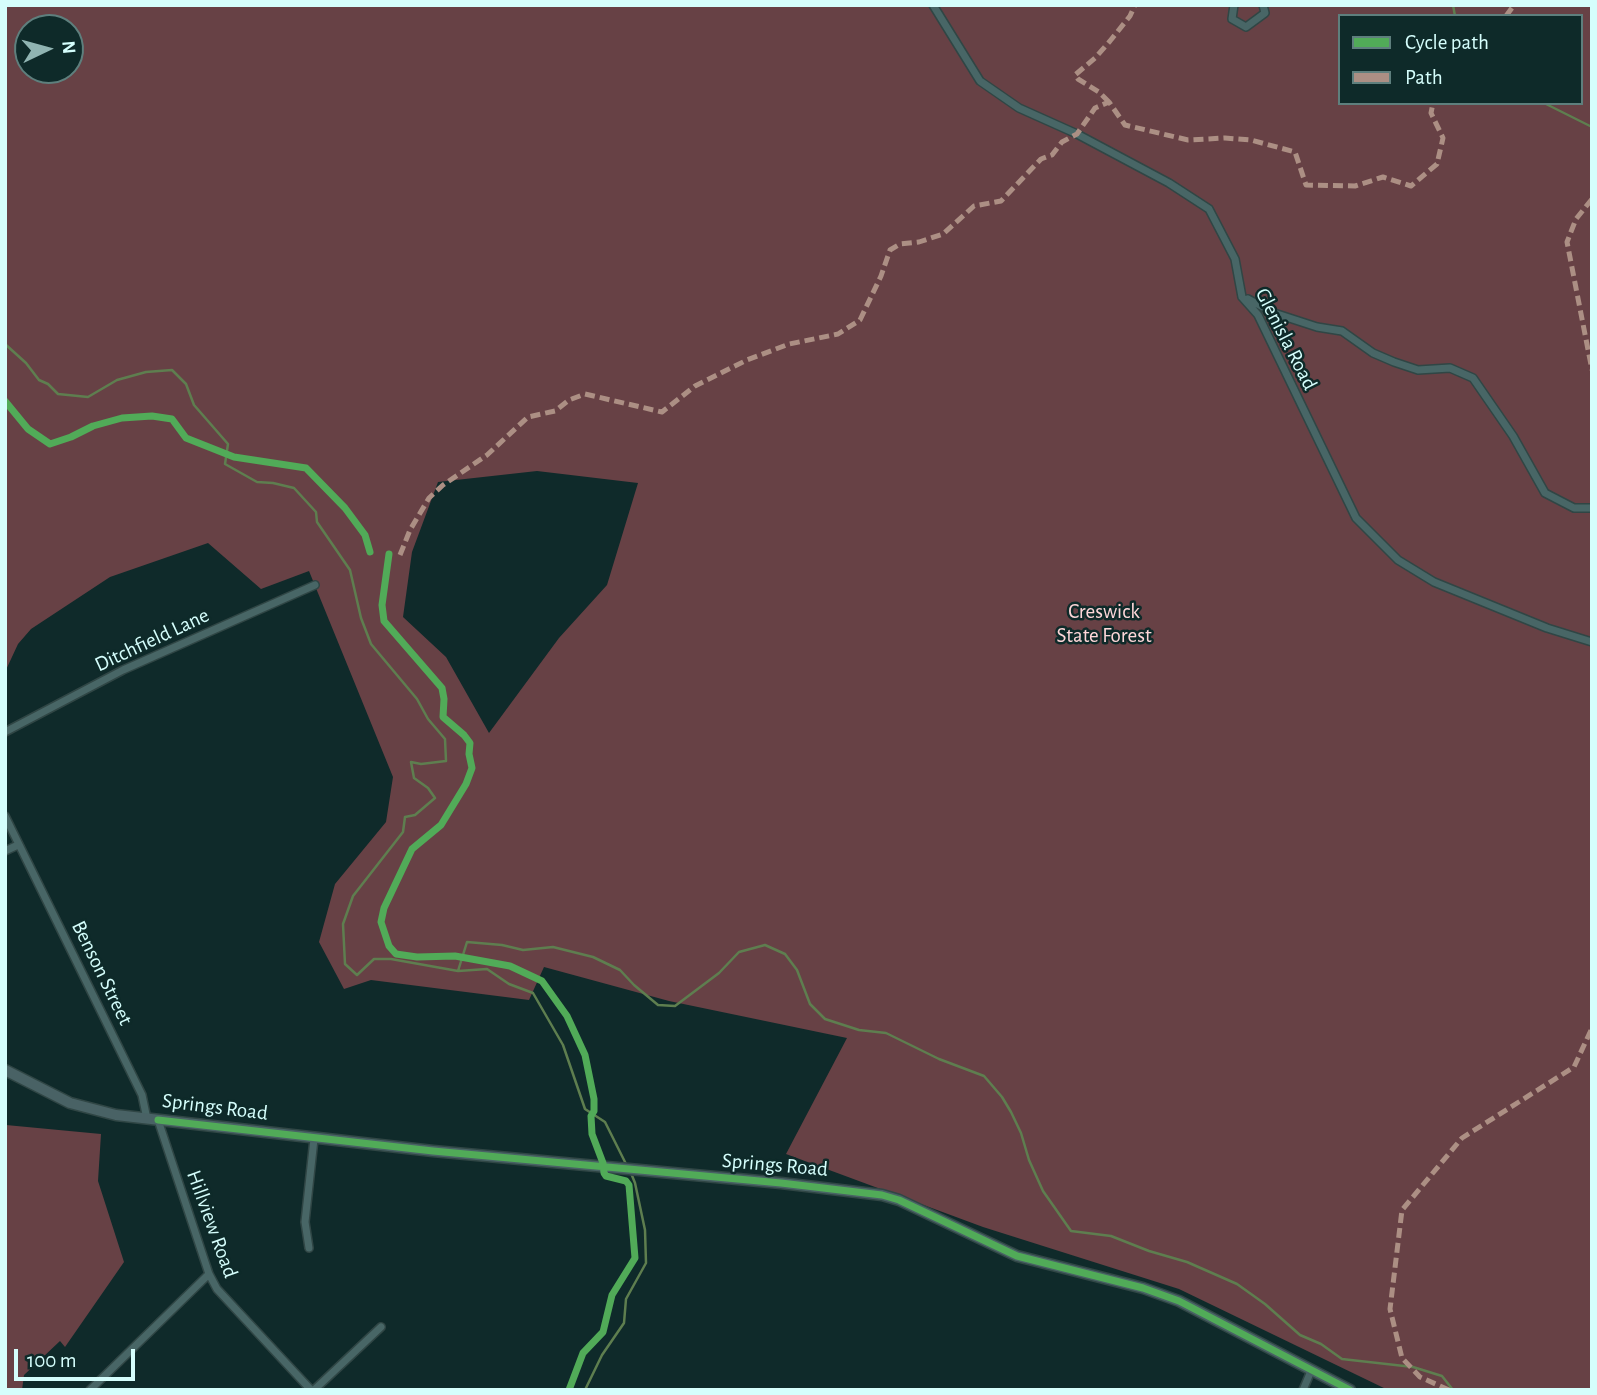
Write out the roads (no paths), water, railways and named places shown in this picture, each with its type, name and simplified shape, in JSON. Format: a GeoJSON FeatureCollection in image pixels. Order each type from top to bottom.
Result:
{"type":"FeatureCollection","features":[{"type":"Feature","properties":{"kind":"street","name":"Glenisla Road"},"geometry":{"type":"LineString","coordinates":[[933,5],[980,81],[1019,108],[1077,134],[1169,183],[1209,209],[1235,259],[1242,296],[1258,315],[1356,518],[1398,560],[1434,582],[1547,628],[1592,642]]}},
{"type":"Feature","properties":{"kind":"street"},"geometry":{"type":"LineString","coordinates":[[1234,5],[1232,19],[1247,27],[1265,13],[1263,5]]}},
{"type":"Feature","properties":{"kind":"street"},"geometry":{"type":"LineString","coordinates":[[1242,296],[1284,316],[1317,327],[1342,331],[1373,353],[1394,362],[1418,370],[1450,368],[1474,378],[1513,436],[1545,493],[1574,508],[1592,508]]}},
{"type":"Feature","properties":{"kind":"street","name":"Ditchfield Lane"},"geometry":{"type":"LineString","coordinates":[[5,732],[133,666],[315,585]]}},
{"type":"Feature","properties":{"kind":"street"},"geometry":{"type":"LineString","coordinates":[[5,816],[18,845],[5,851]]}},
{"type":"Feature","properties":{"kind":"street","name":"Benson Street"},"geometry":{"type":"LineString","coordinates":[[18,845],[142,1096],[147,1119]]}},
{"type":"Feature","properties":{"kind":"street","name":"Springs Road"},"geometry":{"type":"LineString","coordinates":[[5,1070],[86,1109],[147,1119],[314,1139],[861,1191],[899,1200],[1017,1256],[1143,1288],[1180,1301],[1350,1390]]}},
{"type":"Feature","properties":{"kind":"street","name":"Hillview Road"},"geometry":{"type":"LineString","coordinates":[[158,1120],[209,1274],[223,1298],[313,1390]]}},
{"type":"Feature","properties":{"kind":"street"},"geometry":{"type":"LineString","coordinates":[[309,1248],[305,1222],[314,1139]]}},
{"type":"Feature","properties":{"kind":"street"},"geometry":{"type":"LineString","coordinates":[[90,1390],[209,1274]]}},
{"type":"Feature","properties":{"kind":"street"},"geometry":{"type":"LineString","coordinates":[[313,1390],[381,1327]]}},
{"type":"Feature","properties":{"kind":"street"},"geometry":{"type":"LineString","coordinates":[[1303,1390],[1311,1371]]}},
{"type":"Feature","properties":{"kind":"waterway"},"geometry":{"type":"LineString","coordinates":[[1453,5],[1455,14]]}},
{"type":"Feature","properties":{"kind":"waterway"},"geometry":{"type":"LineString","coordinates":[[1548,105],[1592,127]]}},
{"type":"Feature","properties":{"kind":"waterway"},"geometry":{"type":"LineString","coordinates":[[5,344],[26,363],[39,380],[48,384],[58,394],[88,397],[117,380],[146,372],[172,370],[186,384],[194,405],[228,444],[225,464],[257,482],[294,488],[316,512],[317,522],[350,570],[361,618],[371,644],[417,699],[428,719],[445,739],[446,761],[421,764],[411,762],[414,778],[428,788],[435,798],[415,815],[405,817],[403,832],[353,896],[343,924],[345,964],[357,975],[374,959],[391,959],[458,971],[487,969],[509,984],[533,993],[563,1045],[585,1109],[605,1122],[626,1164]]}},
{"type":"Feature","properties":{"kind":"waterway"},"geometry":{"type":"LineString","coordinates":[[458,971],[467,942],[523,950],[553,947],[593,957],[620,970],[658,1005],[675,1006],[719,973],[739,952],[765,945],[785,954],[797,970],[810,1004],[825,1019],[859,1030],[886,1033],[939,1059],[984,1076],[1011,1112],[1043,1191],[1071,1231],[1111,1236],[1187,1262],[1237,1284],[1300,1335],[1321,1344],[1342,1359],[1413,1367],[1442,1376],[1453,1390]]}},
{"type":"Feature","properties":{"kind":"waterway"},"geometry":{"type":"LineString","coordinates":[[585,1390],[602,1355],[624,1323],[626,1299],[646,1263],[645,1230],[631,1173]]}},
{"type":"Feature","properties":{"kind":"park label","name":"Creswick State Forest"},"geometry":{"type":"Point","coordinates":[1104,624]}}]}
